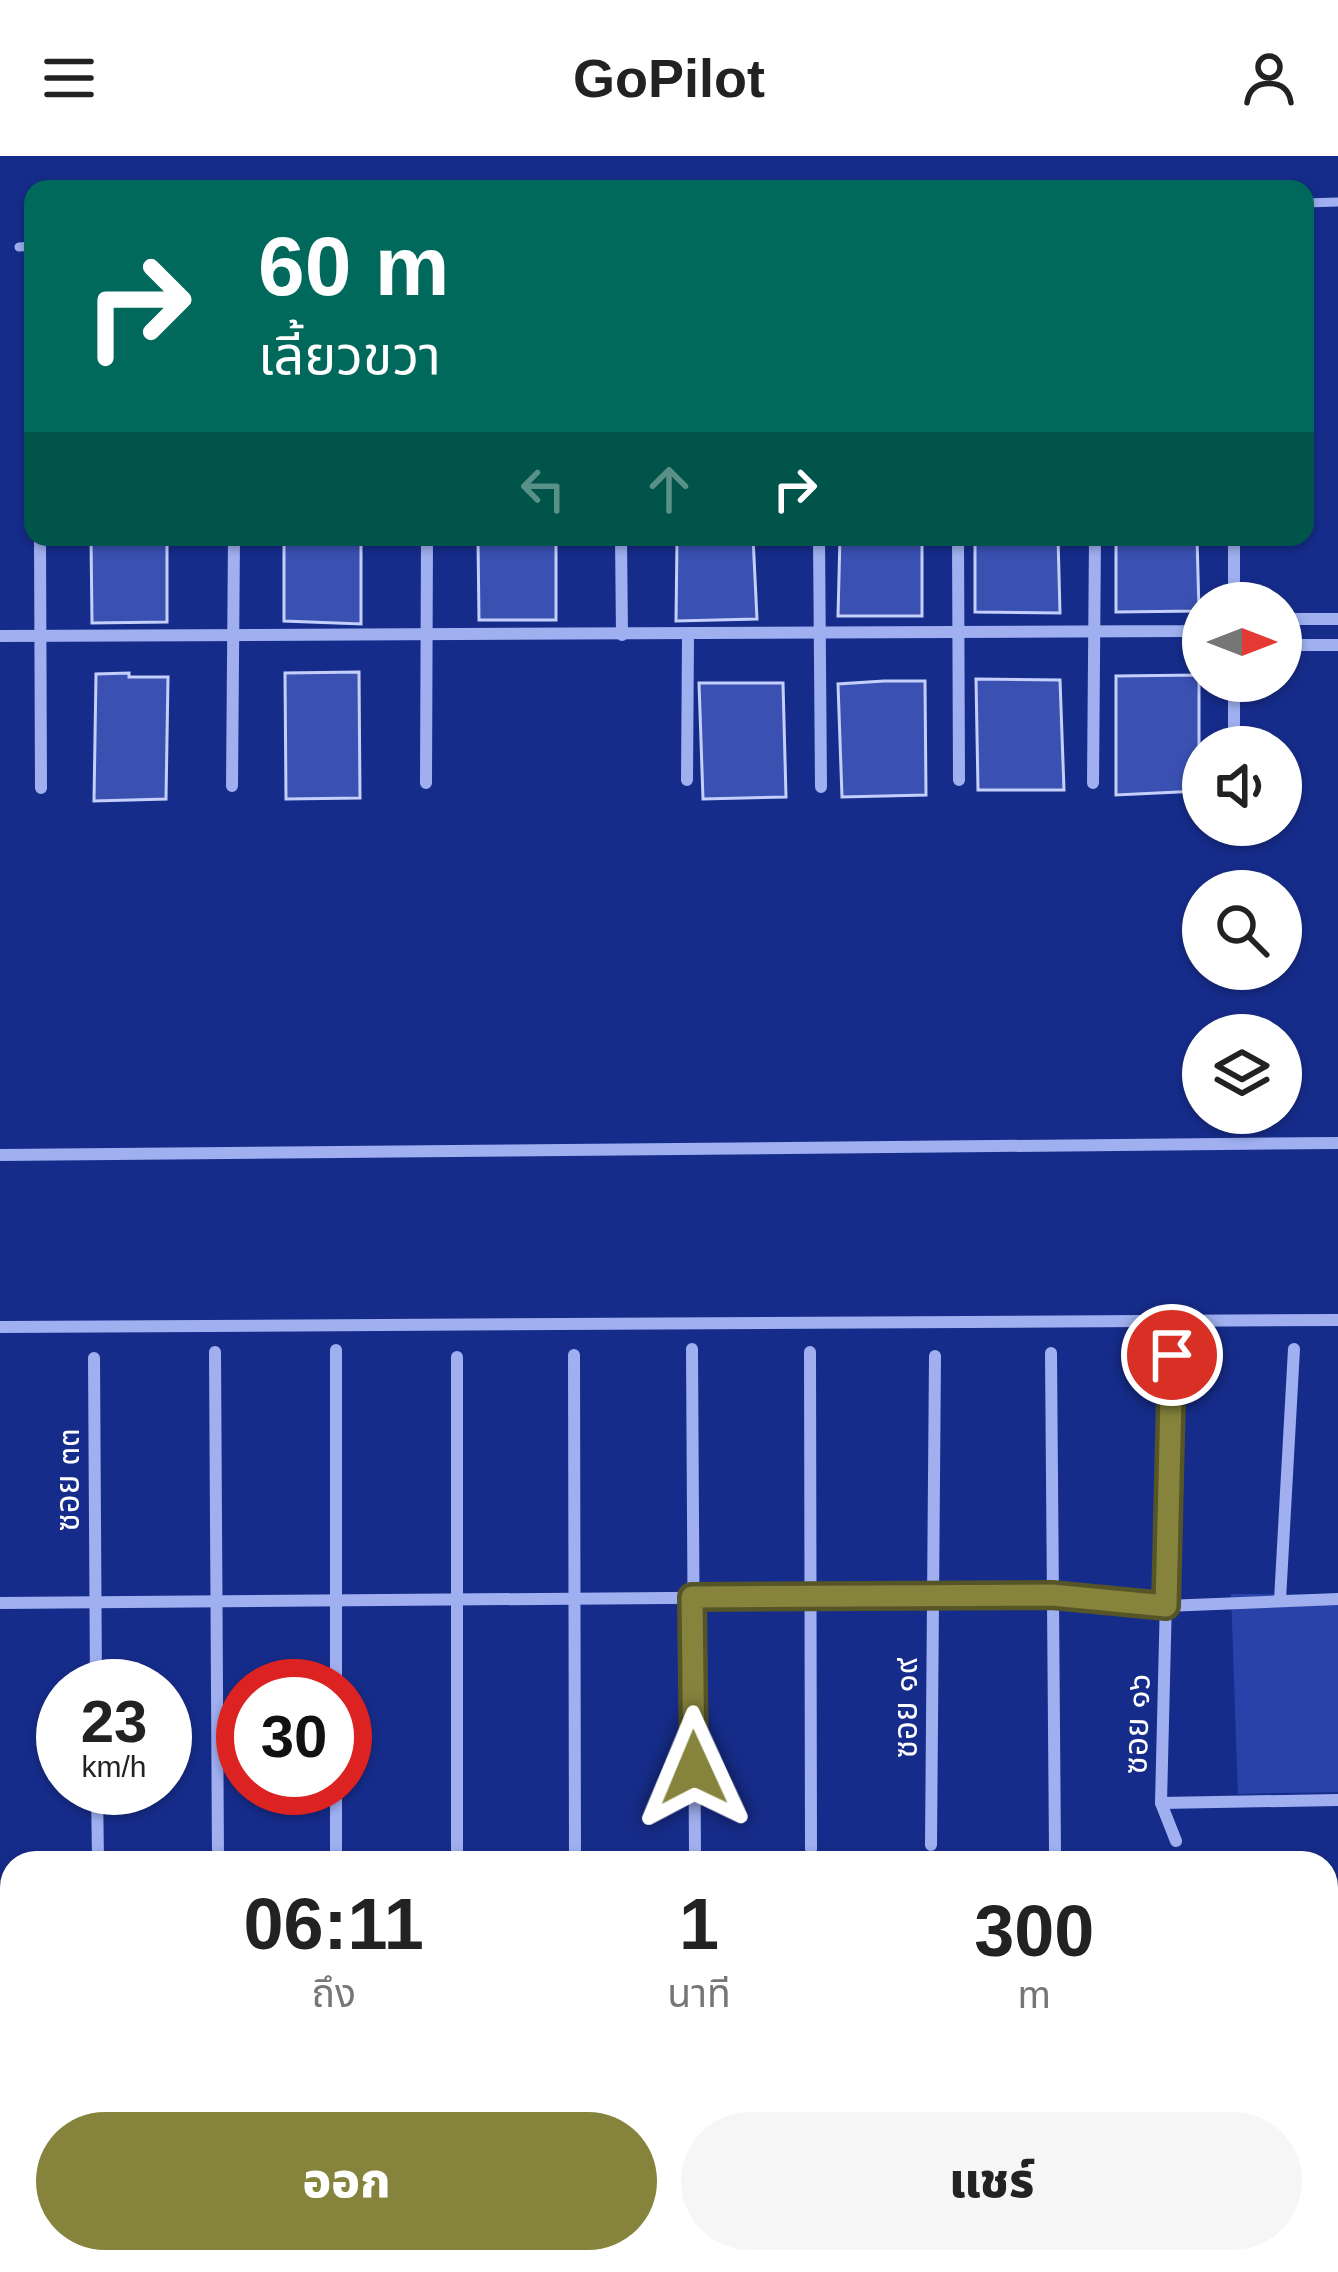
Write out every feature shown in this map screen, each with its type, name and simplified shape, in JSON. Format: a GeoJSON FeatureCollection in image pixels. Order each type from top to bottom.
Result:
{"type":"FeatureCollection","features":[{"type":"Feature","properties":{"kind":"street"},"geometry":{"type":"LineString","coordinates":[[40,546],[40,788]]}},
{"type":"Feature","properties":{"kind":"street"},"geometry":{"type":"LineString","coordinates":[[232,786],[234,546]]}},
{"type":"Feature","properties":{"kind":"street"},"geometry":{"type":"LineString","coordinates":[[426,783],[427,546]]}},
{"type":"Feature","properties":{"kind":"street"},"geometry":{"type":"LineString","coordinates":[[621,546],[622,635]]}},
{"type":"Feature","properties":{"kind":"street"},"geometry":{"type":"LineString","coordinates":[[819,546],[820,787]]}},
{"type":"Feature","properties":{"kind":"street"},"geometry":{"type":"LineString","coordinates":[[958,546],[959,780]]}},
{"type":"Feature","properties":{"kind":"street"},"geometry":{"type":"LineString","coordinates":[[1093,783],[1095,546]]}},
{"type":"Feature","properties":{"kind":"street"},"geometry":{"type":"LineString","coordinates":[[1234,546],[1234,582]]}},
{"type":"Feature","properties":{"kind":"street"},"geometry":{"type":"LineString","coordinates":[[1302,619],[1338,619]]}},
{"type":"Feature","properties":{"kind":"street"},"geometry":{"type":"LineString","coordinates":[[0,636],[1182,631]]}},
{"type":"Feature","properties":{"kind":"street"},"geometry":{"type":"LineString","coordinates":[[687,780],[688,636]]}},
{"type":"Feature","properties":{"kind":"street"},"geometry":{"type":"LineString","coordinates":[[1302,645],[1338,645]]}},
{"type":"Feature","properties":{"kind":"street"},"geometry":{"type":"LineString","coordinates":[[0,1155],[1338,1143]]}},
{"type":"Feature","properties":{"kind":"street"},"geometry":{"type":"LineString","coordinates":[[0,1328],[1338,1320]]}},
{"type":"Feature","properties":{"kind":"street"},"geometry":{"type":"LineString","coordinates":[[692,1349],[695,1851]]}},
{"type":"Feature","properties":{"kind":"street"},"geometry":{"type":"LineString","coordinates":[[1280,1600],[1294,1349]]}},
{"type":"Feature","properties":{"kind":"street"},"geometry":{"type":"LineString","coordinates":[[335,1659],[336,1350]]}},
{"type":"Feature","properties":{"kind":"street"},"geometry":{"type":"LineString","coordinates":[[215,1352],[218,1851]]}},
{"type":"Feature","properties":{"kind":"street"},"geometry":{"type":"LineString","coordinates":[[810,1352],[811,1849]]}},
{"type":"Feature","properties":{"kind":"street"},"geometry":{"type":"LineString","coordinates":[[1051,1353],[1055,1851]]}},
{"type":"Feature","properties":{"kind":"street"},"geometry":{"type":"LineString","coordinates":[[574,1355],[575,1851]]}},
{"type":"Feature","properties":{"kind":"street","name":"ซอย ๑๖"},"geometry":{"type":"LineString","coordinates":[[1172,1355],[1160,1803],[1176,1841]]}},
{"type":"Feature","properties":{"kind":"street","name":"ซอย ๑๙"},"geometry":{"type":"LineString","coordinates":[[931,1845],[935,1356]]}},
{"type":"Feature","properties":{"kind":"street"},"geometry":{"type":"LineString","coordinates":[[457,1357],[457,1851]]}},
{"type":"Feature","properties":{"kind":"street","name":"ซอย ๓๓"},"geometry":{"type":"LineString","coordinates":[[94,1358],[96,1659]]}},
{"type":"Feature","properties":{"kind":"street"},"geometry":{"type":"LineString","coordinates":[[0,1603],[1052,1595],[1166,1606],[1338,1599]]}},
{"type":"Feature","properties":{"kind":"street"},"geometry":{"type":"LineString","coordinates":[[1160,1803],[1338,1800]]}},
{"type":"Feature","properties":{"kind":"street"},"geometry":{"type":"LineString","coordinates":[[97,1815],[98,1851]]}},
{"type":"Feature","properties":{"kind":"street"},"geometry":{"type":"LineString","coordinates":[[336,1815],[336,1851]]}},
{"type":"Feature","properties":{"kind":"lane"},"geometry":{"type":"LineString","coordinates":[[19,247],[24,247]]}},
{"type":"Feature","properties":{"kind":"shaded area"},"geometry":{"type":"Polygon","coordinates":[[[1231,1594],[1338,1594],[1338,1792],[1238,1794],[1231,1594]]]}},
{"type":"Feature","properties":{"kind":"building"},"geometry":{"type":"Polygon","coordinates":[[[91,546],[167,546],[167,622],[92,623],[91,546]]]}},
{"type":"Feature","properties":{"kind":"building"},"geometry":{"type":"Polygon","coordinates":[[[284,546],[361,546],[361,624],[284,621],[284,546]]]}},
{"type":"Feature","properties":{"kind":"building"},"geometry":{"type":"Polygon","coordinates":[[[478,546],[556,546],[556,620],[479,620],[478,546]]]}},
{"type":"Feature","properties":{"kind":"building"},"geometry":{"type":"Polygon","coordinates":[[[677,546],[753,546],[757,619],[676,621],[677,546]]]}},
{"type":"Feature","properties":{"kind":"building"},"geometry":{"type":"Polygon","coordinates":[[[840,546],[922,546],[922,616],[838,616],[840,546]]]}},
{"type":"Feature","properties":{"kind":"building"},"geometry":{"type":"Polygon","coordinates":[[[975,546],[1058,546],[1060,613],[975,612],[975,546]]]}},
{"type":"Feature","properties":{"kind":"building"},"geometry":{"type":"Polygon","coordinates":[[[1116,546],[1197,546],[1198,582],[1182,582],[1182,611],[1116,612],[1116,546]]]}},
{"type":"Feature","properties":{"kind":"building"},"geometry":{"type":"Polygon","coordinates":[[[359,672],[360,798],[286,799],[285,673],[359,672]]]}},
{"type":"Feature","properties":{"kind":"building"},"geometry":{"type":"Polygon","coordinates":[[[129,673],[129,677],[168,677],[166,799],[94,801],[96,674],[129,673]]]}},
{"type":"Feature","properties":{"kind":"building"},"geometry":{"type":"Polygon","coordinates":[[[1182,675],[1182,702],[1199,702],[1199,726],[1182,726],[1182,792],[1116,795],[1116,676],[1182,675]]]}},
{"type":"Feature","properties":{"kind":"building"},"geometry":{"type":"Polygon","coordinates":[[[976,679],[1060,680],[1064,790],[978,790],[976,679]]]}},
{"type":"Feature","properties":{"kind":"building"},"geometry":{"type":"Polygon","coordinates":[[[925,681],[926,795],[842,797],[838,684],[925,681]]]}},
{"type":"Feature","properties":{"kind":"building"},"geometry":{"type":"Polygon","coordinates":[[[699,683],[783,683],[786,797],[703,799],[699,683]]]}},
{"type":"Feature","properties":{"kind":"route"},"geometry":{"type":"LineString","coordinates":[[694,1768],[692,1597],[1052,1595],[1166,1606],[1172,1355]]}}]}
